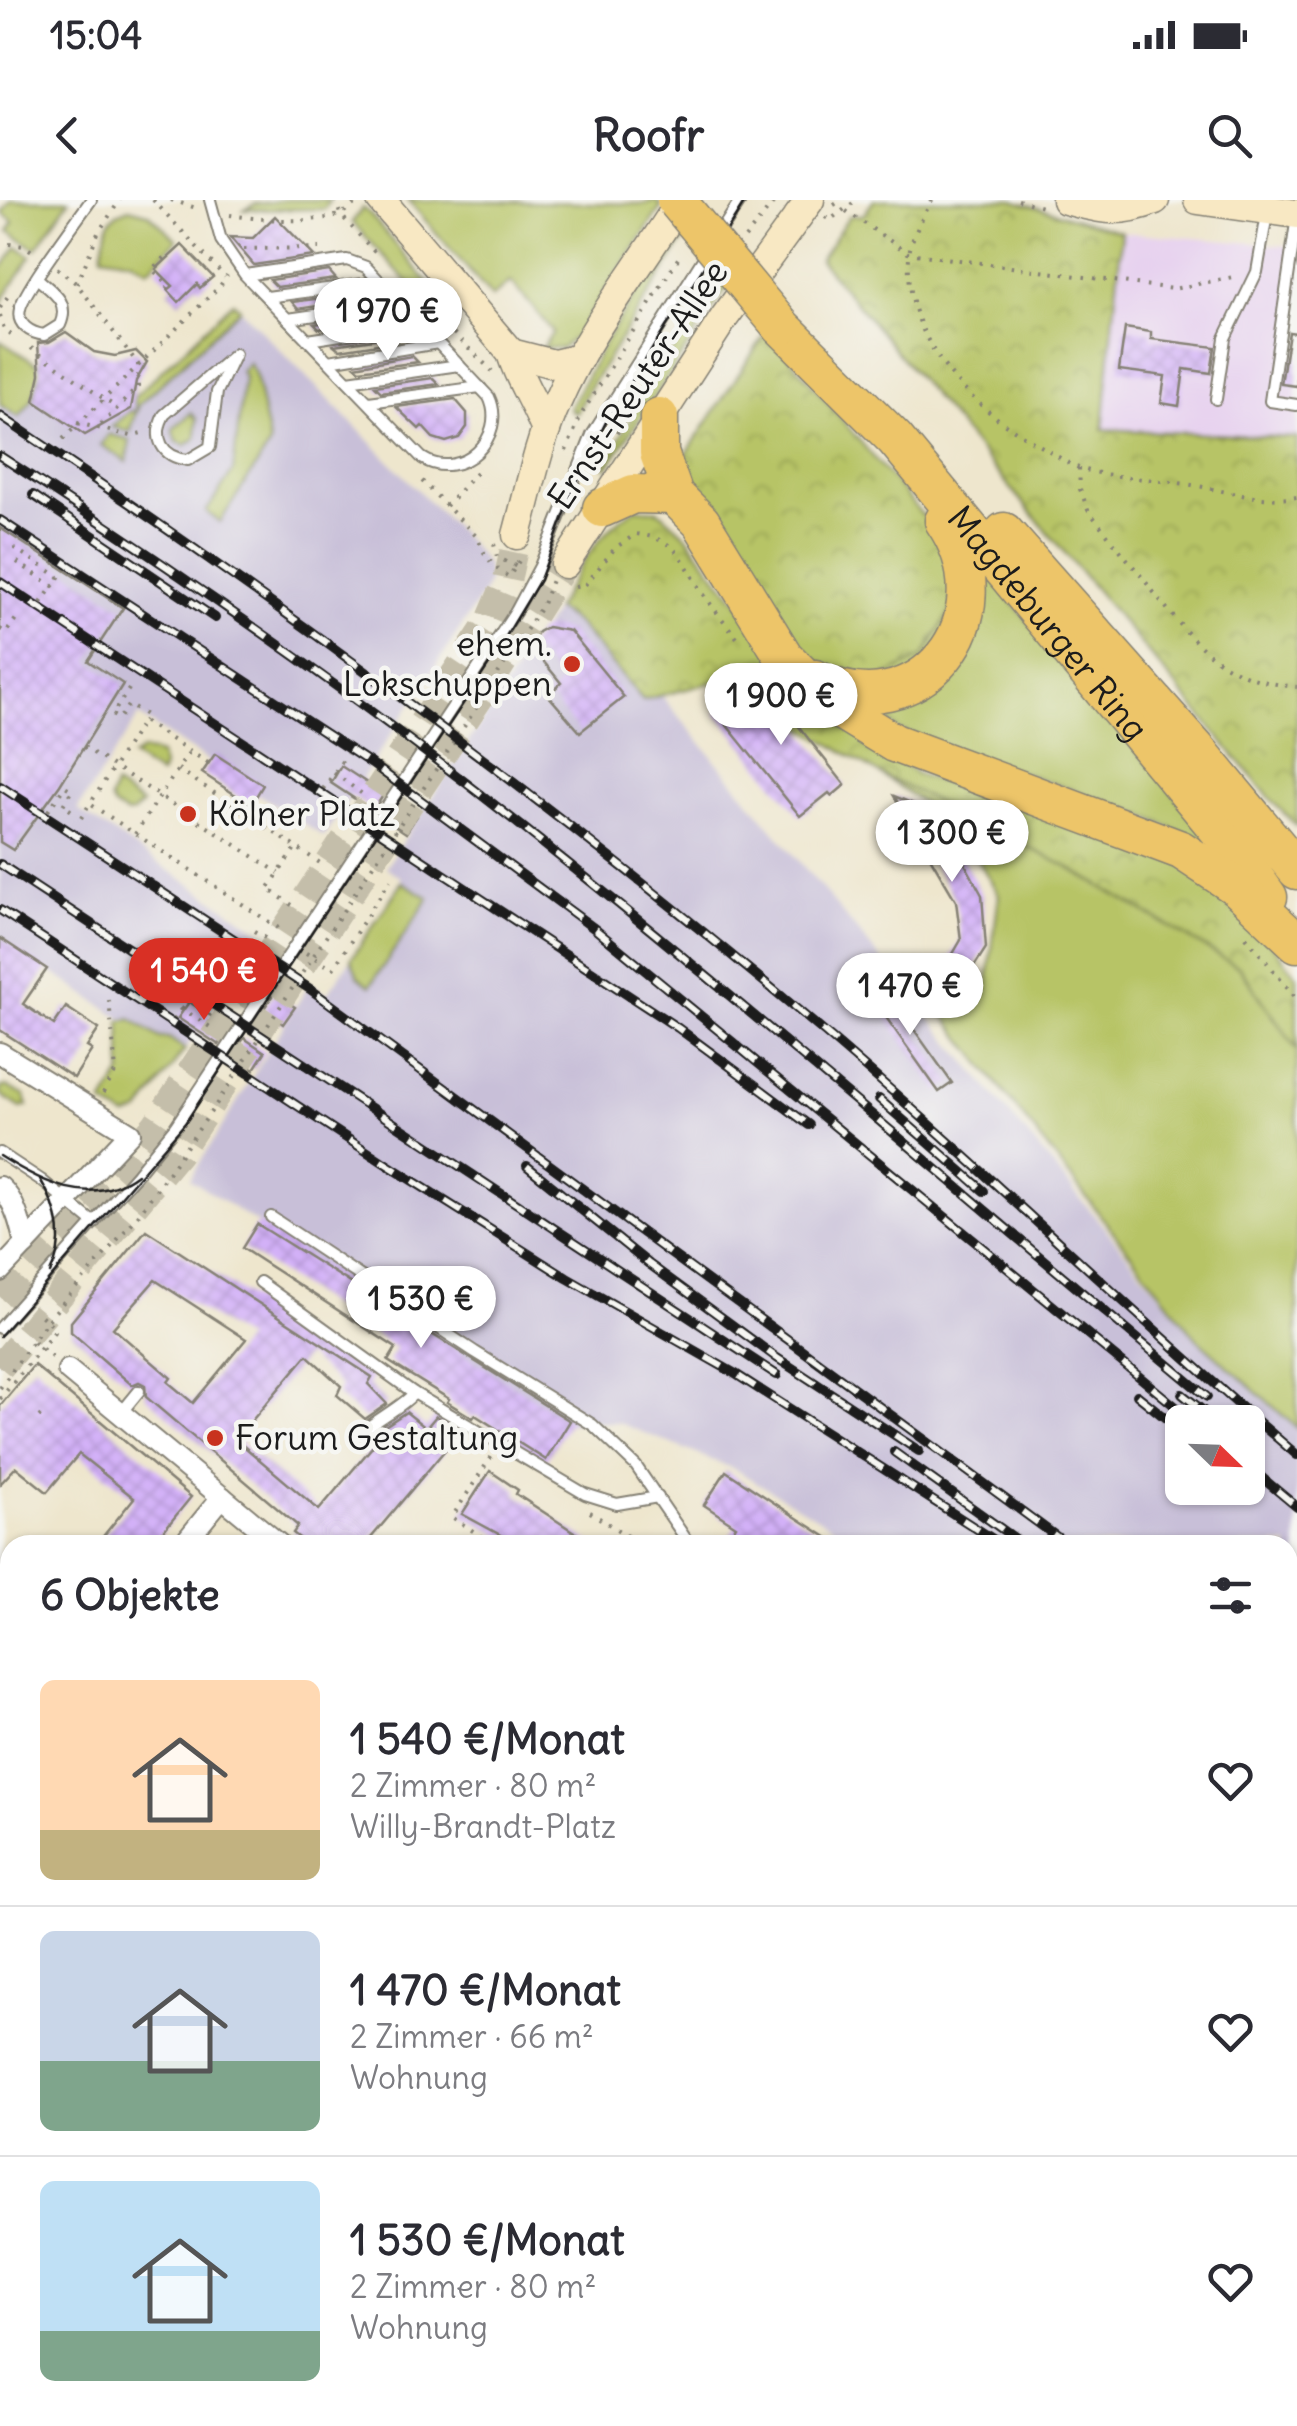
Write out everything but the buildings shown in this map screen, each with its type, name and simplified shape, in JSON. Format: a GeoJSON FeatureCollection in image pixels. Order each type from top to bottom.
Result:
{"type":"FeatureCollection","features":[{"type":"Feature","properties":{"kind":"highway"},"geometry":{"type":"LineString","coordinates":[[679,200],[785,320]]}},
{"type":"Feature","properties":{"kind":"highway"},"geometry":{"type":"LineString","coordinates":[[696,200],[785,320]]}},
{"type":"Feature","properties":{"kind":"highway","name":"Magdeburger Ring"},"geometry":{"type":"LineString","coordinates":[[785,320],[895,438],[1232,846],[1297,934]]}},
{"type":"Feature","properties":{"kind":"highway","name":"Magdeburger Ring"},"geometry":{"type":"LineString","coordinates":[[785,320],[878,410],[918,434],[1199,752],[1297,870]]}},
{"type":"Feature","properties":{"kind":"highway"},"geometry":{"type":"LineString","coordinates":[[659,417],[659,453],[674,495],[702,522],[784,658],[832,706],[894,742],[1136,830],[1204,862],[1297,943]]}},
{"type":"Feature","properties":{"kind":"highway"},"geometry":{"type":"LineString","coordinates":[[784,658],[838,690],[873,693],[928,672],[958,632],[969,596],[963,557],[895,438]]}},
{"type":"Feature","properties":{"kind":"highway"},"geometry":{"type":"LineString","coordinates":[[602,508],[633,494],[674,495]]}},
{"type":"Feature","properties":{"kind":"highway"},"geometry":{"type":"LineString","coordinates":[[1199,752],[1297,842]]}},
{"type":"Feature","properties":{"kind":"main road"},"geometry":{"type":"LineString","coordinates":[[382,200],[503,363],[518,377],[546,432]]}},
{"type":"Feature","properties":{"kind":"main road","name":"Ernst-Reuter-Allee"},"geometry":{"type":"LineString","coordinates":[[506,536],[579,358],[679,200]]}},
{"type":"Feature","properties":{"kind":"main road"},"geometry":{"type":"LineString","coordinates":[[1066,200],[1097,209],[1129,211],[1155,200]]}},
{"type":"Feature","properties":{"kind":"main road"},"geometry":{"type":"LineString","coordinates":[[1198,200],[1297,215]]}},
{"type":"Feature","properties":{"kind":"main road","name":"Ernst-Reuter-Allee"},"geometry":{"type":"LineString","coordinates":[[560,580],[724,318],[814,206]]}},
{"type":"Feature","properties":{"kind":"main road"},"geometry":{"type":"LineString","coordinates":[[503,363],[554,364],[579,358]]}},
{"type":"Feature","properties":{"kind":"street"},"geometry":{"type":"LineString","coordinates":[[0,1054],[130,1133],[0,1272]]}},
{"type":"Feature","properties":{"kind":"street"},"geometry":{"type":"LineString","coordinates":[[0,1186],[6,1190],[22,1226],[26,1245]]}},
{"type":"Feature","properties":{"kind":"street"},"geometry":{"type":"LineString","coordinates":[[68,1370],[268,1535]]}},
{"type":"Feature","properties":{"kind":"street"},"geometry":{"type":"LineString","coordinates":[[191,1535],[222,1497]]}},
{"type":"Feature","properties":{"kind":"lane"},"geometry":{"type":"LineString","coordinates":[[38,279],[64,306],[60,324],[44,335],[30,331],[20,317],[21,304],[91,200]]}},
{"type":"Feature","properties":{"kind":"lane"},"geometry":{"type":"LineString","coordinates":[[210,200],[221,240],[245,275],[422,458],[446,467],[465,461],[493,428],[493,406],[480,388],[366,267],[347,260],[245,275]]}},
{"type":"Feature","properties":{"kind":"lane"},"geometry":{"type":"LineString","coordinates":[[0,1328],[146,1163],[202,1087],[504,631],[540,566],[592,435],[741,200]]}},
{"type":"Feature","properties":{"kind":"lane"},"geometry":{"type":"LineString","coordinates":[[1216,399],[1225,338],[1257,272],[1268,210]]}},
{"type":"Feature","properties":{"kind":"lane"},"geometry":{"type":"LineString","coordinates":[[1297,215],[1270,401],[1297,405]]}},
{"type":"Feature","properties":{"kind":"lane"},"geometry":{"type":"LineString","coordinates":[[267,298],[379,282]]}},
{"type":"Feature","properties":{"kind":"lane"},"geometry":{"type":"LineString","coordinates":[[288,319],[398,303]]}},
{"type":"Feature","properties":{"kind":"lane"},"geometry":{"type":"LineString","coordinates":[[308,340],[418,323]]}},
{"type":"Feature","properties":{"kind":"lane"},"geometry":{"type":"LineString","coordinates":[[329,361],[438,343]]}},
{"type":"Feature","properties":{"kind":"lane"},"geometry":{"type":"LineString","coordinates":[[236,354],[217,392],[212,438],[204,454],[182,460],[160,445],[158,428],[172,405],[236,354]]}},
{"type":"Feature","properties":{"kind":"lane"},"geometry":{"type":"LineString","coordinates":[[348,381],[459,365]]}},
{"type":"Feature","properties":{"kind":"lane"},"geometry":{"type":"LineString","coordinates":[[368,402],[480,388]]}},
{"type":"Feature","properties":{"kind":"lane"},"geometry":{"type":"LineString","coordinates":[[0,1153],[94,1223]]}},
{"type":"Feature","properties":{"kind":"lane"},"geometry":{"type":"LineString","coordinates":[[271,1217],[474,1352],[582,1416],[627,1455],[683,1535]]}},
{"type":"Feature","properties":{"kind":"lane"},"geometry":{"type":"LineString","coordinates":[[260,1282],[414,1392],[595,1498],[624,1504],[658,1497]]}},
{"type":"Feature","properties":{"kind":"lane"},"geometry":{"type":"LineString","coordinates":[[120,1414],[139,1391]]}},
{"type":"Feature","properties":{"kind":"lane"},"geometry":{"type":"LineString","coordinates":[[362,1432],[388,1410],[408,1402],[414,1392]]}},
{"type":"Feature","properties":{"kind":"path"},"geometry":{"type":"LineString","coordinates":[[78,284],[98,233],[120,200]]}},
{"type":"Feature","properties":{"kind":"path"},"geometry":{"type":"LineString","coordinates":[[63,439],[227,279],[153,200]]}},
{"type":"Feature","properties":{"kind":"path"},"geometry":{"type":"LineString","coordinates":[[171,200],[196,208]]}},
{"type":"Feature","properties":{"kind":"path"},"geometry":{"type":"LineString","coordinates":[[336,200],[340,214],[379,256]]}},
{"type":"Feature","properties":{"kind":"path"},"geometry":{"type":"LineString","coordinates":[[814,206],[830,220],[856,200]]}},
{"type":"Feature","properties":{"kind":"path"},"geometry":{"type":"LineString","coordinates":[[932,200],[908,252],[912,302],[929,345],[965,392],[1007,428],[1079,468],[1195,485],[1245,497],[1297,497]]}},
{"type":"Feature","properties":{"kind":"path"},"geometry":{"type":"LineString","coordinates":[[238,216],[340,214],[358,201]]}},
{"type":"Feature","properties":{"kind":"path"},"geometry":{"type":"LineString","coordinates":[[846,210],[908,252],[1173,289],[1257,272]]}},
{"type":"Feature","properties":{"kind":"path"},"geometry":{"type":"LineString","coordinates":[[9,244],[34,252]]}},
{"type":"Feature","properties":{"kind":"path"},"geometry":{"type":"LineString","coordinates":[[244,249],[260,254]]}},
{"type":"Feature","properties":{"kind":"path"},"geometry":{"type":"LineString","coordinates":[[166,288],[169,286],[152,269],[168,258]]}},
{"type":"Feature","properties":{"kind":"path"},"geometry":{"type":"LineString","coordinates":[[49,262],[78,284],[138,364],[138,387],[99,427]]}},
{"type":"Feature","properties":{"kind":"path"},"geometry":{"type":"LineString","coordinates":[[430,310],[503,363]]}},
{"type":"Feature","properties":{"kind":"path"},"geometry":{"type":"LineString","coordinates":[[0,315],[4,328]]}},
{"type":"Feature","properties":{"kind":"path"},"geometry":{"type":"LineString","coordinates":[[64,371],[117,408]]}},
{"type":"Feature","properties":{"kind":"path"},"geometry":{"type":"LineString","coordinates":[[77,423],[126,435]]}},
{"type":"Feature","properties":{"kind":"path"},"geometry":{"type":"LineString","coordinates":[[1079,468],[1080,489],[1088,510],[1194,644],[1237,672],[1265,683],[1297,688]]}},
{"type":"Feature","properties":{"kind":"path"},"geometry":{"type":"LineString","coordinates":[[422,481],[478,538],[497,570],[509,577]]}},
{"type":"Feature","properties":{"kind":"path"},"geometry":{"type":"LineString","coordinates":[[0,1388],[48,1321],[115,1246],[182,1153],[560,580],[585,585],[614,548],[636,534],[658,536],[681,554],[704,594],[745,648]]}},
{"type":"Feature","properties":{"kind":"path"},"geometry":{"type":"LineString","coordinates":[[506,536],[497,557],[515,567]]}},
{"type":"Feature","properties":{"kind":"path"},"geometry":{"type":"LineString","coordinates":[[14,548],[59,577]]}},
{"type":"Feature","properties":{"kind":"path"},"geometry":{"type":"LineString","coordinates":[[17,562],[53,586]]}},
{"type":"Feature","properties":{"kind":"path"},"geometry":{"type":"LineString","coordinates":[[42,603],[65,568]]}},
{"type":"Feature","properties":{"kind":"path"},"geometry":{"type":"LineString","coordinates":[[0,629],[6,633],[18,616]]}},
{"type":"Feature","properties":{"kind":"path"},"geometry":{"type":"LineString","coordinates":[[81,818],[147,716],[129,704],[119,719],[112,714],[129,689]]}},
{"type":"Feature","properties":{"kind":"path"},"geometry":{"type":"LineString","coordinates":[[144,721],[208,763]]}},
{"type":"Feature","properties":{"kind":"path"},"geometry":{"type":"LineString","coordinates":[[84,747],[279,872]]}},
{"type":"Feature","properties":{"kind":"path"},"geometry":{"type":"LineString","coordinates":[[135,834],[190,752]]}},
{"type":"Feature","properties":{"kind":"path"},"geometry":{"type":"LineString","coordinates":[[324,789],[347,754]]}},
{"type":"Feature","properties":{"kind":"path"},"geometry":{"type":"LineString","coordinates":[[178,769],[320,863]]}},
{"type":"Feature","properties":{"kind":"path"},"geometry":{"type":"LineString","coordinates":[[334,773],[365,796]]}},
{"type":"Feature","properties":{"kind":"path"},"geometry":{"type":"LineString","coordinates":[[48,811],[65,786],[72,790],[63,805],[75,814]]}},
{"type":"Feature","properties":{"kind":"path"},"geometry":{"type":"LineString","coordinates":[[90,804],[277,927]]}},
{"type":"Feature","properties":{"kind":"path"},"geometry":{"type":"LineString","coordinates":[[292,905],[268,889],[296,847]]}},
{"type":"Feature","properties":{"kind":"path"},"geometry":{"type":"LineString","coordinates":[[312,958],[333,969],[390,880]]}},
{"type":"Feature","properties":{"kind":"path"},"geometry":{"type":"LineString","coordinates":[[1240,930],[1297,998]]}},
{"type":"Feature","properties":{"kind":"path"},"geometry":{"type":"LineString","coordinates":[[254,931],[268,940]]}},
{"type":"Feature","properties":{"kind":"path"},"geometry":{"type":"LineString","coordinates":[[203,976],[218,952]]}},
{"type":"Feature","properties":{"kind":"path"},"geometry":{"type":"LineString","coordinates":[[210,964],[240,983]]}},
{"type":"Feature","properties":{"kind":"path"},"geometry":{"type":"LineString","coordinates":[[174,1020],[190,995]]}},
{"type":"Feature","properties":{"kind":"path"},"geometry":{"type":"LineString","coordinates":[[106,1088],[116,1072],[110,1000]]}},
{"type":"Feature","properties":{"kind":"path"},"geometry":{"type":"LineString","coordinates":[[181,1008],[210,1027]]}},
{"type":"Feature","properties":{"kind":"path"},"geometry":{"type":"LineString","coordinates":[[174,1148],[182,1153]]}},
{"type":"Feature","properties":{"kind":"path"},"geometry":{"type":"LineString","coordinates":[[0,1400],[54,1332]]}},
{"type":"Feature","properties":{"kind":"path"},"geometry":{"type":"LineString","coordinates":[[34,1342],[68,1370]]}},
{"type":"Feature","properties":{"kind":"path"},"geometry":{"type":"LineString","coordinates":[[454,1438],[479,1455]]}},
{"type":"Feature","properties":{"kind":"path"},"geometry":{"type":"LineString","coordinates":[[479,1535],[452,1517],[495,1451]]}},
{"type":"Feature","properties":{"kind":"path"},"geometry":{"type":"LineString","coordinates":[[576,1503],[626,1535]]}},
{"type":"Feature","properties":{"kind":"shaded area"},"geometry":{"type":"Polygon","coordinates":[[[1122,232],[1297,247],[1297,438],[1102,430],[1122,232]]]}},
{"type":"Feature","properties":{"kind":"shaded area"},"geometry":{"type":"Polygon","coordinates":[[[233,302],[466,539],[486,563],[489,578],[484,592],[324,837],[139,716],[79,807],[78,810],[262,932],[180,1057],[0,938],[0,341],[115,415],[233,302]]]}},
{"type":"Feature","properties":{"kind":"shaded area"},"geometry":{"type":"Polygon","coordinates":[[[556,609],[576,623],[642,700],[661,695],[1197,1339],[1297,1428],[1297,1535],[846,1535],[734,1469],[617,1422],[570,1423],[413,1326],[190,1179],[310,983],[327,994],[402,878],[386,867],[556,609]]]}},
{"type":"Feature","properties":{"kind":"green space"},"geometry":{"type":"Polygon","coordinates":[[[11,200],[69,200],[36,249],[8,231],[14,222],[2,213],[11,200]]]}},
{"type":"Feature","properties":{"kind":"green space"},"geometry":{"type":"Polygon","coordinates":[[[330,200],[325,209],[245,210],[255,204],[330,200]]]}},
{"type":"Feature","properties":{"kind":"green space"},"geometry":{"type":"Polygon","coordinates":[[[408,200],[644,204],[655,200],[662,206],[577,335],[562,348],[542,348],[553,332],[511,281],[492,297],[408,200]]]}},
{"type":"Feature","properties":{"kind":"green space"},"geometry":{"type":"Polygon","coordinates":[[[874,200],[1012,200],[1122,232],[1103,429],[1297,438],[1297,827],[820,260],[849,216],[863,215],[874,200]]]}},
{"type":"Feature","properties":{"kind":"green space"},"geometry":{"type":"Polygon","coordinates":[[[129,208],[148,213],[177,240],[148,270],[131,260],[102,255],[111,220],[129,208]]]}},
{"type":"Feature","properties":{"kind":"green space"},"geometry":{"type":"Polygon","coordinates":[[[363,208],[445,303],[431,307],[352,222],[363,208]]]}},
{"type":"Feature","properties":{"kind":"green space"},"geometry":{"type":"Polygon","coordinates":[[[677,230],[686,236],[577,413],[569,409],[606,340],[677,230]]]}},
{"type":"Feature","properties":{"kind":"green space"},"geometry":{"type":"Polygon","coordinates":[[[17,246],[31,256],[0,304],[0,266],[17,246]]]}},
{"type":"Feature","properties":{"kind":"green space"},"geometry":{"type":"Polygon","coordinates":[[[719,279],[728,286],[607,468],[604,466],[642,399],[719,279]]]}},
{"type":"Feature","properties":{"kind":"green space"},"geometry":{"type":"Polygon","coordinates":[[[233,302],[240,309],[139,405],[130,432],[112,427],[130,411],[134,412],[133,398],[233,302]]]}},
{"type":"Feature","properties":{"kind":"green space"},"geometry":{"type":"Polygon","coordinates":[[[767,331],[929,523],[945,552],[955,604],[923,657],[873,682],[820,671],[781,623],[731,530],[677,468],[767,331]]]}},
{"type":"Feature","properties":{"kind":"green space"},"geometry":{"type":"Polygon","coordinates":[[[0,341],[43,368],[32,400],[19,417],[0,405],[0,341]]]}},
{"type":"Feature","properties":{"kind":"green space"},"geometry":{"type":"Polygon","coordinates":[[[249,363],[255,374],[270,445],[220,522],[206,512],[233,471],[244,377],[241,371],[249,363]]]}},
{"type":"Feature","properties":{"kind":"green space"},"geometry":{"type":"Polygon","coordinates":[[[191,413],[197,419],[196,438],[186,445],[177,442],[173,429],[191,413]]]}},
{"type":"Feature","properties":{"kind":"green space"},"geometry":{"type":"Polygon","coordinates":[[[109,434],[130,440],[127,462],[101,445],[109,434]]]}},
{"type":"Feature","properties":{"kind":"green space"},"geometry":{"type":"Polygon","coordinates":[[[636,508],[659,511],[686,535],[840,722],[917,774],[1185,864],[1256,924],[1297,976],[1297,1050],[1240,968],[1066,866],[879,773],[722,680],[643,700],[576,623],[556,609],[600,540],[636,508]]]}},
{"type":"Feature","properties":{"kind":"green space"},"geometry":{"type":"Polygon","coordinates":[[[977,560],[1226,856],[1128,809],[898,730],[868,702],[977,560]]]}},
{"type":"Feature","properties":{"kind":"green space"},"geometry":{"type":"Polygon","coordinates":[[[143,750],[160,755],[160,775],[132,757],[143,750]]]}},
{"type":"Feature","properties":{"kind":"green space"},"geometry":{"type":"Polygon","coordinates":[[[879,773],[1066,866],[1240,968],[1297,1050],[1297,1428],[1197,1339],[910,972],[986,994],[999,895],[959,828],[879,773]]]}},
{"type":"Feature","properties":{"kind":"green space"},"geometry":{"type":"Polygon","coordinates":[[[115,786],[142,804],[133,813],[126,814],[113,806],[110,799],[115,786]]]}},
{"type":"Feature","properties":{"kind":"green space"},"geometry":{"type":"Polygon","coordinates":[[[402,882],[429,898],[370,986],[358,977],[351,959],[402,882]]]}},
{"type":"Feature","properties":{"kind":"green space"},"geometry":{"type":"Polygon","coordinates":[[[131,1019],[185,1049],[140,1112],[126,1117],[103,1104],[122,1073],[120,1021],[131,1019]]]}},
{"type":"Feature","properties":{"kind":"green space"},"geometry":{"type":"Polygon","coordinates":[[[6,1086],[25,1096],[28,1106],[21,1108],[1,1095],[0,1088],[6,1086]]]}},
{"type":"Feature","properties":{"kind":"tunnel"},"geometry":{"type":"LineString","coordinates":[[0,1297],[155,1126],[490,621],[507,581],[517,535]]}},
{"type":"Feature","properties":{"kind":"tunnel"},"geometry":{"type":"LineString","coordinates":[[0,1367],[178,1153],[565,564]]}},
{"type":"Feature","properties":{"kind":"tram line"},"geometry":{"type":"LineString","coordinates":[[0,1336],[186,1122],[488,666],[540,580],[577,481],[605,424],[746,200]]}},
{"type":"Feature","properties":{"kind":"tram line"},"geometry":{"type":"LineString","coordinates":[[0,1156],[32,1175],[84,1191],[102,1190],[137,1174]]}},
{"type":"Feature","properties":{"kind":"tram line"},"geometry":{"type":"LineString","coordinates":[[40,1179],[52,1201],[58,1225],[58,1249],[50,1273]]}},
{"type":"Feature","properties":{"kind":"railway"},"geometry":{"type":"LineString","coordinates":[[0,416],[206,556],[605,853],[862,1064],[1297,1455]]}},
{"type":"Feature","properties":{"kind":"railway"},"geometry":{"type":"LineString","coordinates":[[0,456],[262,632],[515,821],[776,1034],[1207,1397]]}},
{"type":"Feature","properties":{"kind":"railway"},"geometry":{"type":"LineString","coordinates":[[33,495],[215,618]]}},
{"type":"Feature","properties":{"kind":"railway"},"geometry":{"type":"LineString","coordinates":[[0,520],[372,764],[595,929],[1174,1405]]}},
{"type":"Feature","properties":{"kind":"railway"},"geometry":{"type":"LineString","coordinates":[[0,582],[678,1028],[809,1125]]}},
{"type":"Feature","properties":{"kind":"railway"},"geometry":{"type":"LineString","coordinates":[[0,786],[310,989],[1054,1535]]}},
{"type":"Feature","properties":{"kind":"railway"},"geometry":{"type":"LineString","coordinates":[[0,864],[777,1375]]}},
{"type":"Feature","properties":{"kind":"railway"},"geometry":{"type":"LineString","coordinates":[[0,910],[383,1162],[567,1278],[734,1373],[986,1535]]}},
{"type":"Feature","properties":{"kind":"railway"},"geometry":{"type":"LineString","coordinates":[[879,1099],[984,1191]]}},
{"type":"Feature","properties":{"kind":"railway"},"geometry":{"type":"LineString","coordinates":[[527,1166],[649,1264],[777,1358],[919,1451]]}},
{"type":"Feature","properties":{"kind":"railway"},"geometry":{"type":"LineString","coordinates":[[1182,1394],[1196,1405]]}},
{"type":"Feature","properties":{"kind":"railway"},"geometry":{"type":"LineString","coordinates":[[1137,1395],[1165,1417]]}},
{"type":"Feature","properties":{"kind":"railway"},"geometry":{"type":"LineString","coordinates":[[894,1452],[1010,1535]]}},
{"type":"Feature","properties":{"kind":"railway"},"geometry":{"type":"LineString","coordinates":[[1265,1480],[1297,1507]]}},
{"type":"Feature","properties":{"kind":"place","name":"ehem. Lokschuppen"},"geometry":{"type":"Point","coordinates":[572,664]}},
{"type":"Feature","properties":{"kind":"place","name":"Kölner Platz"},"geometry":{"type":"Point","coordinates":[188,814]}},
{"type":"Feature","properties":{"kind":"place","name":"Forum Gestaltung"},"geometry":{"type":"Point","coordinates":[215,1438]}}]}
